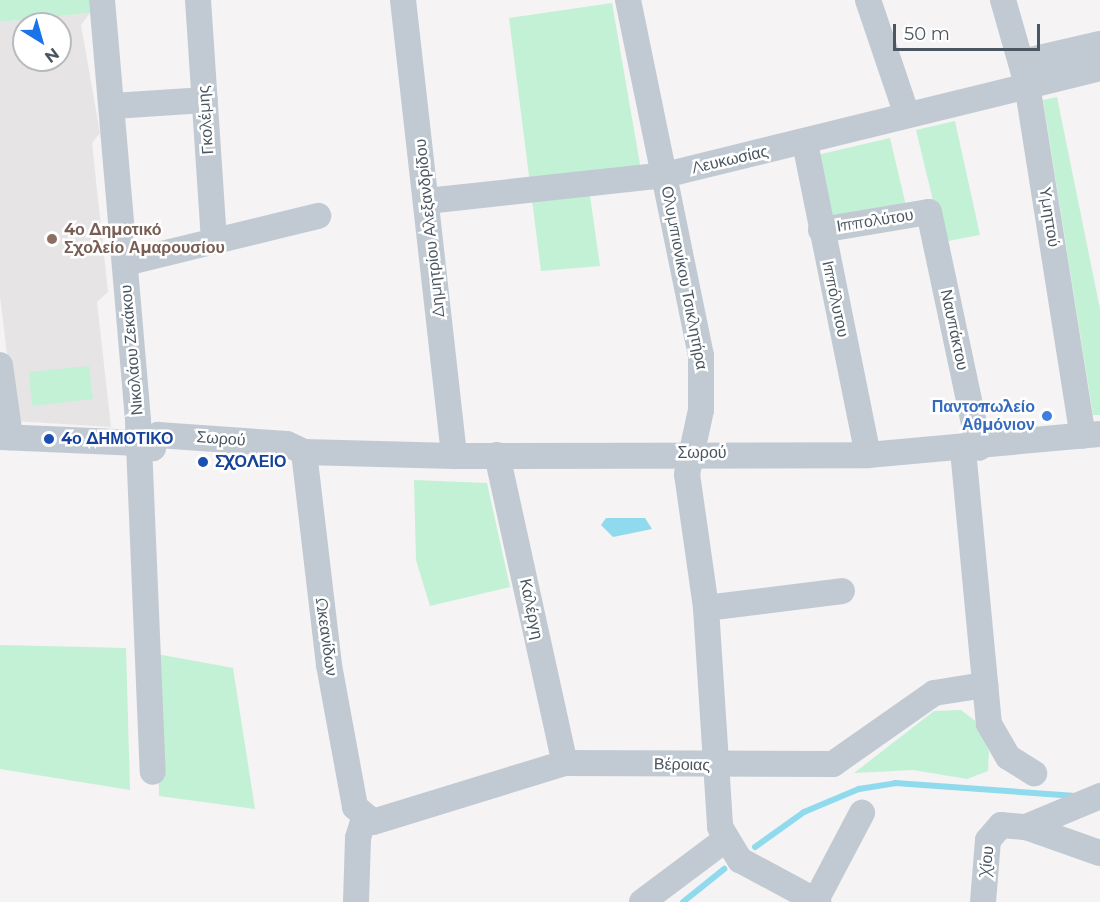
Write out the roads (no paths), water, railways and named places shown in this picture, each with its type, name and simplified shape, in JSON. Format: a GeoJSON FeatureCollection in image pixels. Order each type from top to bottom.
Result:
{"type":"FeatureCollection","features":[{"type":"Feature","properties":{"kind":"street","name":"Νικολάου Ζεκάκου"},"geometry":{"type":"LineString","coordinates":[[102,0],[139,442],[153,772]]}},
{"type":"Feature","properties":{"kind":"street","name":"Γκολέμης"},"geometry":{"type":"LineString","coordinates":[[198,0],[214,240]]}},
{"type":"Feature","properties":{"kind":"street","name":"Δημητρίου Αλεξανδρίδου"},"geometry":{"type":"LineString","coordinates":[[403,0],[428,201],[454,456]]}},
{"type":"Feature","properties":{"kind":"street","name":"Ολυμπιονίκου Τσικλητήρα"},"geometry":{"type":"LineString","coordinates":[[628,0],[704,377],[687,474],[706,609],[714,766],[725,840]]}},
{"type":"Feature","properties":{"kind":"street"},"geometry":{"type":"LineString","coordinates":[[868,0],[907,115]]}},
{"type":"Feature","properties":{"kind":"street","name":"Υμηττού"},"geometry":{"type":"LineString","coordinates":[[1003,0],[1024,73],[1092,435]]}},
{"type":"Feature","properties":{"kind":"street","name":"Λευκωσίας"},"geometry":{"type":"LineString","coordinates":[[428,201],[664,175],[804,143],[907,115],[1100,44]]}},
{"type":"Feature","properties":{"kind":"street"},"geometry":{"type":"LineString","coordinates":[[1024,73],[1100,68]]}},
{"type":"Feature","properties":{"kind":"street"},"geometry":{"type":"LineString","coordinates":[[112,106],[205,100]]}},
{"type":"Feature","properties":{"kind":"street","name":"Ιππόλυτου"},"geometry":{"type":"LineString","coordinates":[[804,143],[868,455]]}},
{"type":"Feature","properties":{"kind":"street","name":"Ιππολύτου"},"geometry":{"type":"LineString","coordinates":[[821,230],[929,212]]}},
{"type":"Feature","properties":{"kind":"street","name":"Ναυπάκτου"},"geometry":{"type":"LineString","coordinates":[[929,212],[971,449],[989,724],[998,744],[1034,773]]}},
{"type":"Feature","properties":{"kind":"street"},"geometry":{"type":"LineString","coordinates":[[125,263],[318,216]]}},
{"type":"Feature","properties":{"kind":"street"},"geometry":{"type":"LineString","coordinates":[[0,364],[5,437]]}},
{"type":"Feature","properties":{"kind":"street","name":"Σωρού"},"geometry":{"type":"LineString","coordinates":[[5,437],[139,442],[159,451],[287,460],[304,452],[454,456],[690,452],[868,455],[971,449],[1092,435]]}},
{"type":"Feature","properties":{"kind":"street","name":"Ωκεανίδων"},"geometry":{"type":"LineString","coordinates":[[304,452],[329,664],[355,807],[364,818]]}},
{"type":"Feature","properties":{"kind":"street","name":"Καλέργη"},"geometry":{"type":"LineString","coordinates":[[497,455],[565,763]]}},
{"type":"Feature","properties":{"kind":"street"},"geometry":{"type":"LineString","coordinates":[[706,609],[842,591]]}},
{"type":"Feature","properties":{"kind":"street","name":"Βέροιας"},"geometry":{"type":"LineString","coordinates":[[364,818],[380,821],[565,763],[714,766],[833,764],[934,693],[986,685]]}},
{"type":"Feature","properties":{"kind":"street"},"geometry":{"type":"LineString","coordinates":[[1014,826],[1100,796]]}},
{"type":"Feature","properties":{"kind":"street"},"geometry":{"type":"LineString","coordinates":[[642,902],[725,840],[740,860],[816,902],[862,813]]}},
{"type":"Feature","properties":{"kind":"street"},"geometry":{"type":"LineString","coordinates":[[357,902],[358,838],[364,818]]}},
{"type":"Feature","properties":{"kind":"street"},"geometry":{"type":"LineString","coordinates":[[1014,826],[1100,853]]}},
{"type":"Feature","properties":{"kind":"street","name":"Χίου"},"geometry":{"type":"LineString","coordinates":[[983,902],[988,840],[1014,826]]}},
{"type":"Feature","properties":{"kind":"water"},"geometry":{"type":"Polygon","coordinates":[[[606,518],[645,518],[652,529],[613,537],[601,525],[606,518]]]}},
{"type":"Feature","properties":{"kind":"waterway"},"geometry":{"type":"LineString","coordinates":[[755,847],[804,812],[859,789],[895,783],[1076,796]]}},
{"type":"Feature","properties":{"kind":"waterway"},"geometry":{"type":"LineString","coordinates":[[683,902],[724,869]]}},
{"type":"Feature","properties":{"kind":"place","name":"4ο Δημοτικό Σχολείο Αμαρουσίου"},"geometry":{"type":"Point","coordinates":[52,239]}},
{"type":"Feature","properties":{"kind":"place","name":"Παντοπωλείο Αθμόνιον"},"geometry":{"type":"Point","coordinates":[1047,416]}},
{"type":"Feature","properties":{"kind":"place","name":"4ο ΔΗΜΟΤΙΚΟ"},"geometry":{"type":"Point","coordinates":[49,439]}},
{"type":"Feature","properties":{"kind":"place","name":"ΣΧΟΛΕΙΟ"},"geometry":{"type":"Point","coordinates":[203,462]}}]}
